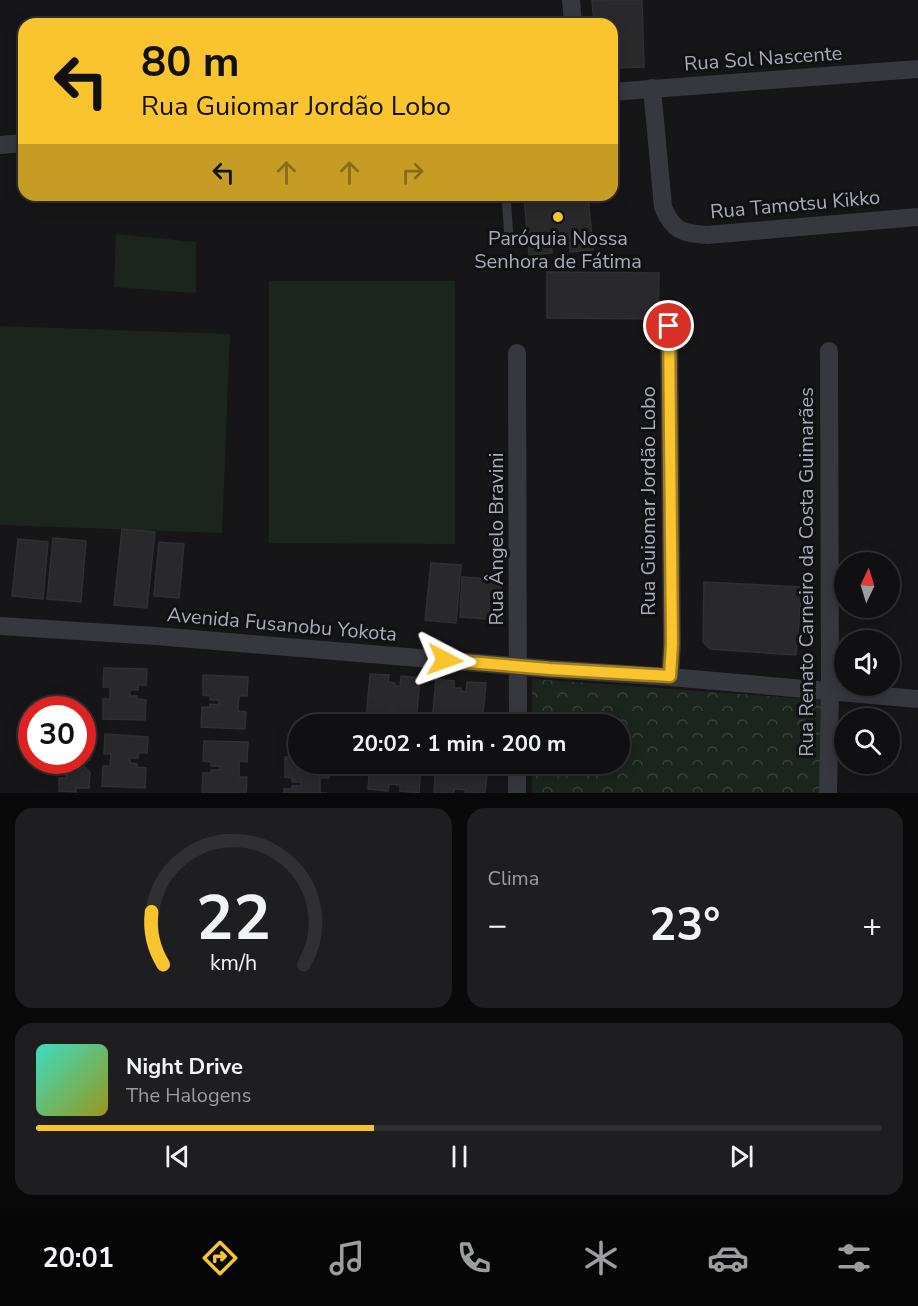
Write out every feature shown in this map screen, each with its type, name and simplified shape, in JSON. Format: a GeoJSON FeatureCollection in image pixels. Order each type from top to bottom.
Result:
{"type":"FeatureCollection","features":[{"type":"Feature","properties":{"kind":"street"},"geometry":{"type":"LineString","coordinates":[[571,0],[572,18]]}},
{"type":"Feature","properties":{"kind":"street","name":"Rua Sol Nascente"},"geometry":{"type":"LineString","coordinates":[[618,91],[918,69]]}},
{"type":"Feature","properties":{"kind":"street","name":"Rua Tamotsu Kikko"},"geometry":{"type":"LineString","coordinates":[[652,88],[663,207],[668,220],[678,230],[707,235],[918,217]]}},
{"type":"Feature","properties":{"kind":"street"},"geometry":{"type":"LineString","coordinates":[[0,145],[18,144]]}},
{"type":"Feature","properties":{"kind":"street","name":"Rua Guiomar Jordão Lobo"},"geometry":{"type":"LineString","coordinates":[[669,326],[672,632],[670,676]]}},
{"type":"Feature","properties":{"kind":"street","name":"Rua Renato Carneiro da Costa Guimarães"},"geometry":{"type":"LineString","coordinates":[[828,793],[829,351]]}},
{"type":"Feature","properties":{"kind":"street","name":"Rua Ângelo Bravini"},"geometry":{"type":"LineString","coordinates":[[517,353],[518,714]]}},
{"type":"Feature","properties":{"kind":"street","name":"Avenida Fusanobu Yokota"},"geometry":{"type":"LineString","coordinates":[[0,626],[670,676],[918,699]]}},
{"type":"Feature","properties":{"kind":"street"},"geometry":{"type":"LineString","coordinates":[[517,793],[518,774]]}},
{"type":"Feature","properties":{"kind":"lane"},"geometry":{"type":"LineString","coordinates":[[506,201],[509,238]]}},
{"type":"Feature","properties":{"kind":"green space"},"geometry":{"type":"Polygon","coordinates":[[[116,234],[196,242],[196,293],[114,287],[116,234]]]}},
{"type":"Feature","properties":{"kind":"green space"},"geometry":{"type":"Polygon","coordinates":[[[269,281],[455,281],[455,544],[269,543],[269,281]]]}},
{"type":"Feature","properties":{"kind":"green space"},"geometry":{"type":"Polygon","coordinates":[[[0,326],[230,334],[222,533],[0,525],[0,326]]]}},
{"type":"Feature","properties":{"kind":"green space"},"geometry":{"type":"Polygon","coordinates":[[[532,679],[822,700],[820,793],[532,793],[532,774],[630,774],[630,714],[532,714],[532,679]]]}},
{"type":"Feature","properties":{"kind":"building"},"geometry":{"type":"Polygon","coordinates":[[[592,0],[642,0],[644,67],[618,68],[618,18],[594,18],[592,0]]]}},
{"type":"Feature","properties":{"kind":"building","name":"Paróquia Nossa Senhora de Fátima"},"geometry":{"type":"Polygon","coordinates":[[[524,201],[589,201],[593,250],[570,252],[569,240],[551,241],[552,253],[529,255],[524,201]]]}},
{"type":"Feature","properties":{"kind":"building"},"geometry":{"type":"Polygon","coordinates":[[[547,272],[659,273],[658,319],[547,318],[547,272]]]}},
{"type":"Feature","properties":{"kind":"building"},"geometry":{"type":"Polygon","coordinates":[[[122,529],[155,532],[147,608],[114,605],[122,529]]]}},
{"type":"Feature","properties":{"kind":"building"},"geometry":{"type":"Polygon","coordinates":[[[53,538],[86,541],[81,602],[47,599],[53,538]]]}},
{"type":"Feature","properties":{"kind":"building"},"geometry":{"type":"Polygon","coordinates":[[[18,539],[48,542],[43,599],[12,596],[18,539]]]}},
{"type":"Feature","properties":{"kind":"building"},"geometry":{"type":"Polygon","coordinates":[[[159,542],[184,544],[179,598],[154,596],[159,542]]]}},
{"type":"Feature","properties":{"kind":"building"},"geometry":{"type":"Polygon","coordinates":[[[431,563],[461,565],[456,623],[425,620],[431,563]]]}},
{"type":"Feature","properties":{"kind":"building"},"geometry":{"type":"Polygon","coordinates":[[[462,577],[502,580],[500,620],[460,617],[462,577]]]}},
{"type":"Feature","properties":{"kind":"building"},"geometry":{"type":"Polygon","coordinates":[[[704,582],[802,587],[796,655],[710,649],[703,642],[704,582]]]}},
{"type":"Feature","properties":{"kind":"building"},"geometry":{"type":"Polygon","coordinates":[[[104,668],[147,669],[146,685],[138,685],[138,690],[130,690],[130,696],[146,700],[145,720],[103,719],[103,699],[110,699],[110,687],[103,687],[104,668]]]}},
{"type":"Feature","properties":{"kind":"building"},"geometry":{"type":"Polygon","coordinates":[[[370,674],[389,675],[388,682],[395,683],[395,686],[400,686],[401,676],[420,678],[417,714],[395,714],[395,711],[390,711],[390,714],[367,714],[370,674]]]}},
{"type":"Feature","properties":{"kind":"building"},"geometry":{"type":"Polygon","coordinates":[[[203,675],[248,677],[247,696],[239,696],[238,711],[246,712],[245,729],[201,727],[202,707],[210,707],[210,704],[219,705],[219,700],[210,700],[210,696],[203,695],[203,675]]]}},
{"type":"Feature","properties":{"kind":"building"},"geometry":{"type":"Polygon","coordinates":[[[436,679],[454,681],[454,688],[461,688],[461,691],[466,692],[467,682],[486,683],[483,714],[433,714],[436,679]]]}},
{"type":"Feature","properties":{"kind":"building"},"geometry":{"type":"Polygon","coordinates":[[[105,734],[148,737],[147,753],[138,753],[138,758],[130,758],[130,763],[146,768],[145,788],[102,786],[103,766],[110,766],[111,754],[104,754],[105,734]]]}},
{"type":"Feature","properties":{"kind":"building"},"geometry":{"type":"Polygon","coordinates":[[[204,741],[248,742],[247,762],[239,761],[239,777],[247,777],[246,793],[202,793],[203,773],[220,770],[220,766],[211,766],[211,762],[203,761],[204,741]]]}},
{"type":"Feature","properties":{"kind":"building"},"geometry":{"type":"Polygon","coordinates":[[[285,757],[288,757],[288,774],[329,774],[329,778],[320,778],[320,793],[284,793],[284,789],[301,786],[301,782],[292,782],[292,778],[285,777],[285,757]]]}},
{"type":"Feature","properties":{"kind":"building"},"geometry":{"type":"Polygon","coordinates":[[[66,774],[90,774],[89,788],[76,788],[76,792],[59,791],[59,778],[66,778],[66,774]]]}},
{"type":"Feature","properties":{"kind":"building"},"geometry":{"type":"Polygon","coordinates":[[[369,774],[420,774],[419,793],[400,791],[400,785],[389,784],[388,791],[368,789],[369,774]]]}},
{"type":"Feature","properties":{"kind":"building"},"geometry":{"type":"Polygon","coordinates":[[[435,774],[487,774],[485,793],[465,793],[466,790],[454,789],[454,793],[434,793],[435,774]]]}},
{"type":"Feature","properties":{"kind":"place","name":"Paróquia Nossa Senhora de Fátima"},"geometry":{"type":"Point","coordinates":[558,217]}},
{"type":"Feature","properties":{"kind":"route"},"geometry":{"type":"LineString","coordinates":[[445,660],[670,676],[672,644],[669,326]]}}]}
